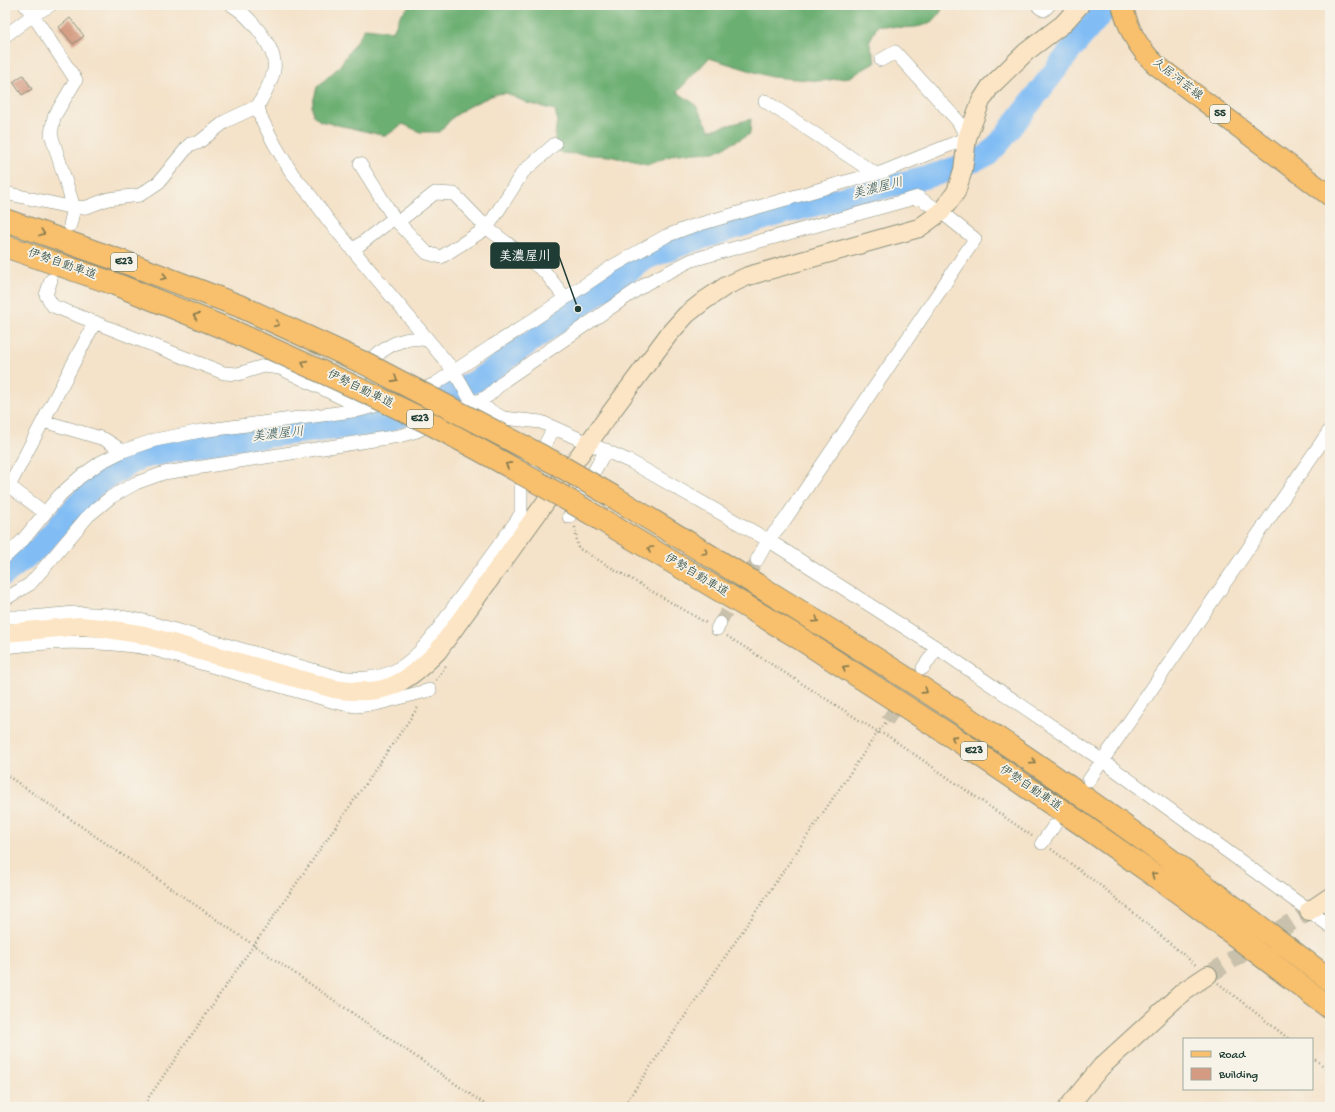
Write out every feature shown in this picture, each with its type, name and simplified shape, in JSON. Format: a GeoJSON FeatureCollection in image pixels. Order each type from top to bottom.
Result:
{"type":"FeatureCollection","features":[{"type":"Feature","properties":{"kind":"highway","name":"伊勢自動車道"},"geometry":{"type":"LineString","coordinates":[[5,220],[124,262],[242,307],[366,364],[555,463],[612,496],[818,622],[980,726],[1092,802],[1193,876],[1330,980]]}},
{"type":"Feature","properties":{"kind":"highway","name":"伊勢自動車道"},"geometry":{"type":"LineString","coordinates":[[5,246],[115,284],[232,331],[334,377],[435,426],[543,484],[796,636],[968,747],[1182,895],[1330,1008]]}},
{"type":"Feature","properties":{"kind":"highway"},"geometry":{"type":"LineString","coordinates":[[1182,895],[1252,963],[1330,1023]]}},
{"type":"Feature","properties":{"kind":"main road","name":"久居河芸線"},"geometry":{"type":"LineString","coordinates":[[1124,12],[1136,43],[1155,64],[1330,196]]}},
{"type":"Feature","properties":{"kind":"street"},"geometry":{"type":"LineString","coordinates":[[25,5],[76,80],[54,117],[52,134],[74,208],[70,225]]}},
{"type":"Feature","properties":{"kind":"street"},"geometry":{"type":"LineString","coordinates":[[5,36],[51,5]]}},
{"type":"Feature","properties":{"kind":"street"},"geometry":{"type":"LineString","coordinates":[[5,193],[74,208],[87,207],[108,199],[140,195],[159,182],[190,144],[198,143],[226,121],[258,106],[274,70],[275,58],[266,42],[247,16],[232,5]]}},
{"type":"Feature","properties":{"kind":"street"},"geometry":{"type":"LineString","coordinates":[[1041,5],[1039,7],[1044,10],[1049,5]]}},
{"type":"Feature","properties":{"kind":"street"},"geometry":{"type":"LineString","coordinates":[[5,633],[80,626],[102,628],[144,635],[334,689],[364,692],[385,688],[404,681],[421,668],[438,650],[589,442],[669,334],[686,315],[726,286],[748,276],[919,228],[941,212],[956,192],[963,170],[966,142],[982,102],[990,87],[1026,52],[1063,24],[1075,7]]}},
{"type":"Feature","properties":{"kind":"street"},"geometry":{"type":"LineString","coordinates":[[881,60],[895,52],[958,121],[966,142]]}},
{"type":"Feature","properties":{"kind":"street"},"geometry":{"type":"LineString","coordinates":[[765,101],[876,174]]}},
{"type":"Feature","properties":{"kind":"street"},"geometry":{"type":"LineString","coordinates":[[258,106],[275,145],[293,175],[352,250],[428,340],[473,401],[503,418],[534,420],[606,450],[631,462],[768,540],[937,648],[1103,762],[1330,926]]}},
{"type":"Feature","properties":{"kind":"street"},"geometry":{"type":"LineString","coordinates":[[5,557],[22,541],[44,512],[80,477],[101,462],[123,451],[155,440],[201,432],[360,410],[404,398],[455,375],[492,346],[613,266],[666,236],[690,227],[876,174],[966,142]]}},
{"type":"Feature","properties":{"kind":"street"},"geometry":{"type":"LineString","coordinates":[[360,164],[396,220],[427,253],[441,257],[487,228],[523,172],[555,144]]}},
{"type":"Feature","properties":{"kind":"street"},"geometry":{"type":"LineString","coordinates":[[352,250],[435,193],[454,194],[487,228],[545,272],[565,298]]}},
{"type":"Feature","properties":{"kind":"street"},"geometry":{"type":"LineString","coordinates":[[5,599],[30,584],[88,516],[111,497],[136,483],[164,473],[400,436],[416,431],[473,401],[488,396],[505,380],[647,283],[692,260],[918,197],[941,212],[975,239],[784,521],[768,540],[757,560]]}},
{"type":"Feature","properties":{"kind":"street"},"geometry":{"type":"LineString","coordinates":[[51,280],[46,295],[53,306],[224,373],[238,374],[264,366],[280,368],[346,400],[360,410]]}},
{"type":"Feature","properties":{"kind":"street"},"geometry":{"type":"LineString","coordinates":[[44,512],[9,486],[95,322]]}},
{"type":"Feature","properties":{"kind":"street"},"geometry":{"type":"LineString","coordinates":[[346,400],[365,369],[375,356],[383,350],[399,342],[410,339],[428,340]]}},
{"type":"Feature","properties":{"kind":"street"},"geometry":{"type":"LineString","coordinates":[[43,421],[104,439],[123,451]]}},
{"type":"Feature","properties":{"kind":"street"},"geometry":{"type":"LineString","coordinates":[[5,618],[75,613],[109,615],[144,620],[336,677],[357,679],[376,677],[396,670],[415,657],[431,638],[517,520],[521,513],[521,488],[554,428]]}},
{"type":"Feature","properties":{"kind":"street"},"geometry":{"type":"LineString","coordinates":[[1089,780],[1103,762],[1330,430]]}},
{"type":"Feature","properties":{"kind":"street"},"geometry":{"type":"LineString","coordinates":[[569,517],[606,450]]}},
{"type":"Feature","properties":{"kind":"street"},"geometry":{"type":"LineString","coordinates":[[5,647],[64,641],[91,641],[128,644],[153,649],[335,702],[356,706],[376,704],[430,690]]}},
{"type":"Feature","properties":{"kind":"street"},"geometry":{"type":"LineString","coordinates":[[923,668],[937,648]]}},
{"type":"Feature","properties":{"kind":"street"},"geometry":{"type":"LineString","coordinates":[[1042,842],[1054,826]]}},
{"type":"Feature","properties":{"kind":"street"},"geometry":{"type":"LineString","coordinates":[[1309,911],[1330,897]]}},
{"type":"Feature","properties":{"kind":"street"},"geometry":{"type":"LineString","coordinates":[[1068,1107],[1107,1062],[1184,991],[1208,975]]}},
{"type":"Feature","properties":{"kind":"path"},"geometry":{"type":"LineString","coordinates":[[569,517],[574,525],[578,548],[719,626],[878,732],[888,736],[1042,842],[1105,889],[1208,975],[1289,1038]]}},
{"type":"Feature","properties":{"kind":"path"},"geometry":{"type":"LineString","coordinates":[[142,1107],[447,664]]}},
{"type":"Feature","properties":{"kind":"path"},"geometry":{"type":"LineString","coordinates":[[623,1107],[878,732],[887,721]]}},
{"type":"Feature","properties":{"kind":"path"},"geometry":{"type":"LineString","coordinates":[[5,774],[489,1107]]}},
{"type":"Feature","properties":{"kind":"path"},"geometry":{"type":"LineString","coordinates":[[1313,1058],[1330,1071]]}},
{"type":"Feature","properties":{"kind":"green space"},"geometry":{"type":"Polygon","coordinates":[[[411,5],[944,5],[939,14],[925,25],[907,28],[878,25],[869,42],[876,62],[850,77],[822,81],[771,77],[709,58],[677,92],[695,104],[710,130],[751,119],[750,134],[715,152],[676,154],[647,165],[609,156],[561,153],[554,146],[557,119],[555,110],[527,103],[506,93],[496,94],[469,106],[452,118],[440,132],[420,132],[403,124],[386,136],[320,121],[313,115],[312,106],[317,87],[339,67],[365,28],[393,31],[401,14],[411,5]]]}},
{"type":"Feature","properties":{"kind":"building"},"geometry":{"type":"Polygon","coordinates":[[[70,18],[84,36],[73,44],[59,27],[70,18]]]}},
{"type":"Feature","properties":{"kind":"building"},"geometry":{"type":"Polygon","coordinates":[[[23,75],[32,89],[22,95],[13,82],[23,75]]]}},
{"type":"Feature","properties":{"kind":"waterway","name":"美濃屋川"},"geometry":{"type":"LineString","coordinates":[[5,574],[39,547],[94,486],[140,458],[225,441],[384,423],[476,381],[647,258],[689,242],[779,214],[941,173],[987,156],[1001,141],[1074,46],[1109,5]]}},
{"type":"Feature","properties":{"kind":"tunnel"},"geometry":{"type":"LineString","coordinates":[[720,623],[757,560]]}},
{"type":"Feature","properties":{"kind":"tunnel"},"geometry":{"type":"LineString","coordinates":[[887,721],[916,678]]}},
{"type":"Feature","properties":{"kind":"tunnel"},"geometry":{"type":"LineString","coordinates":[[1208,975],[1309,911]]}},
{"type":"Feature","properties":{"kind":"place","name":"美濃屋川"},"geometry":{"type":"Point","coordinates":[578,309]}}]}
